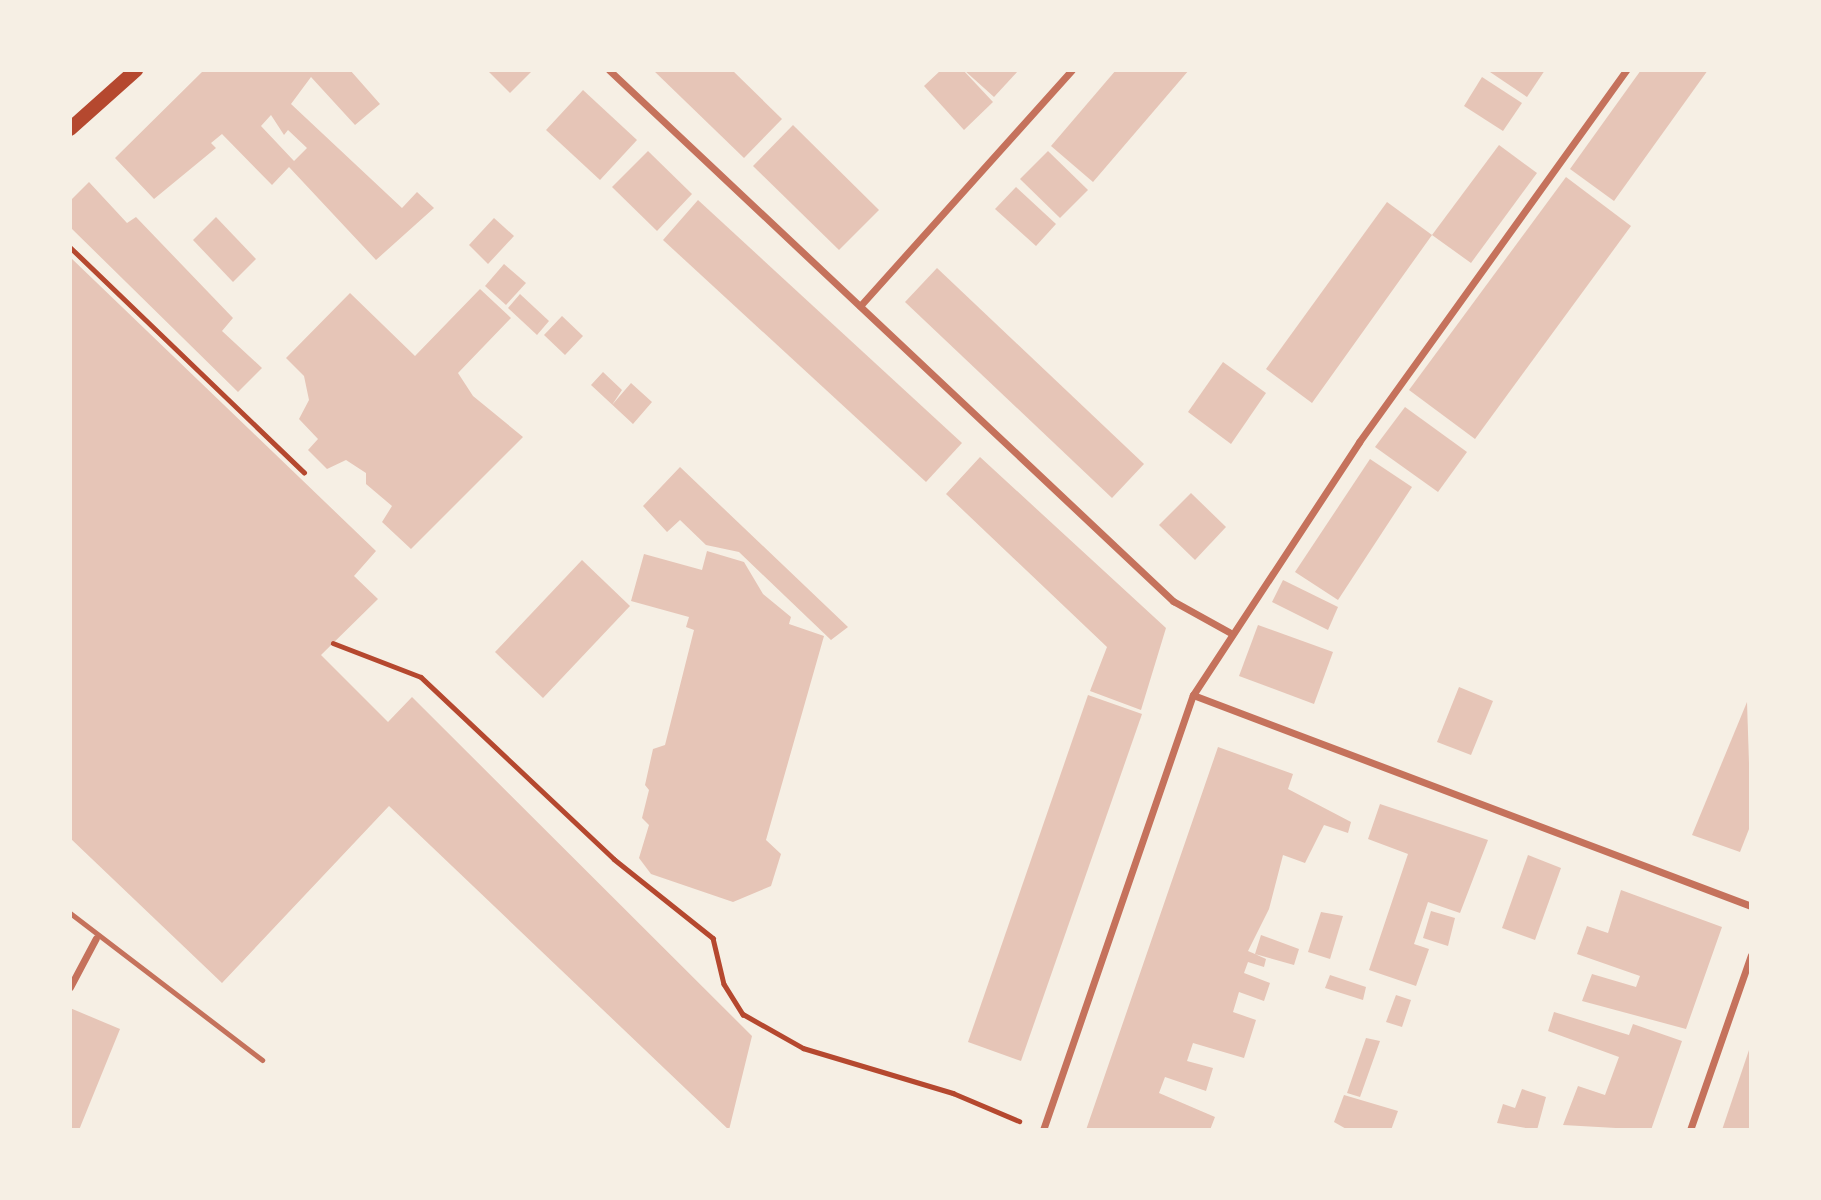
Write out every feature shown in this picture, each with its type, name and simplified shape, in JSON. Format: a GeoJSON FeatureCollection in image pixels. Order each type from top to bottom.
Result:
{"type":"FeatureCollection","features":[{"type":"Feature","properties":{"kind":"main road"},"geometry":{"type":"LineString","coordinates":[[70,129],[136,70]]}},
{"type":"Feature","properties":{"kind":"street"},"geometry":{"type":"LineString","coordinates":[[609,70],[1172,601],[1229,632]]}},
{"type":"Feature","properties":{"kind":"street"},"geometry":{"type":"LineString","coordinates":[[860,306],[1072,70]]}},
{"type":"Feature","properties":{"kind":"street"},"geometry":{"type":"LineString","coordinates":[[1043,1130],[1193,695],[1229,632],[1626,70]]}},
{"type":"Feature","properties":{"kind":"street"},"geometry":{"type":"LineString","coordinates":[[1193,695],[1751,906]]}},
{"type":"Feature","properties":{"kind":"street"},"geometry":{"type":"LineString","coordinates":[[70,987],[96,937]]}},
{"type":"Feature","properties":{"kind":"street"},"geometry":{"type":"LineString","coordinates":[[1690,1130],[1751,955]]}},
{"type":"Feature","properties":{"kind":"lane"},"geometry":{"type":"LineString","coordinates":[[70,913],[96,937],[262,1060]]}},
{"type":"Feature","properties":{"kind":"path"},"geometry":{"type":"LineString","coordinates":[[70,247],[304,472]]}},
{"type":"Feature","properties":{"kind":"path"},"geometry":{"type":"LineString","coordinates":[[333,643],[421,677],[614,859],[713,938],[724,984],[743,1014],[803,1048],[953,1093],[1027,1125]]}},
{"type":"Feature","properties":{"kind":"building"},"geometry":{"type":"Polygon","coordinates":[[[204,70],[350,70],[380,104],[355,125],[311,77],[291,104],[402,208],[417,192],[434,208],[376,260],[289,167],[272,185],[222,134],[211,143],[216,148],[154,199],[115,158],[204,70]],[[271,115],[261,126],[294,161],[307,148],[288,130],[284,135],[271,115]]]}},
{"type":"Feature","properties":{"kind":"building"},"geometry":{"type":"Polygon","coordinates":[[[487,70],[533,70],[510,93],[487,70]]]}},
{"type":"Feature","properties":{"kind":"building"},"geometry":{"type":"Polygon","coordinates":[[[653,70],[732,70],[782,119],[744,158],[653,70]]]}},
{"type":"Feature","properties":{"kind":"building"},"geometry":{"type":"Polygon","coordinates":[[[941,70],[963,70],[993,102],[964,130],[924,86],[941,70]]]}},
{"type":"Feature","properties":{"kind":"building"},"geometry":{"type":"Polygon","coordinates":[[[964,70],[1019,70],[994,97],[964,70]]]}},
{"type":"Feature","properties":{"kind":"building"},"geometry":{"type":"Polygon","coordinates":[[[1116,70],[1189,70],[1093,182],[1051,146],[1116,70]]]}},
{"type":"Feature","properties":{"kind":"building"},"geometry":{"type":"Polygon","coordinates":[[[1487,70],[1545,70],[1527,97],[1487,70]]]}},
{"type":"Feature","properties":{"kind":"building"},"geometry":{"type":"Polygon","coordinates":[[[1641,70],[1708,70],[1614,201],[1570,169],[1641,70]]]}},
{"type":"Feature","properties":{"kind":"building"},"geometry":{"type":"Polygon","coordinates":[[[1482,77],[1522,103],[1503,131],[1464,106],[1482,77]]]}},
{"type":"Feature","properties":{"kind":"building"},"geometry":{"type":"Polygon","coordinates":[[[583,90],[637,140],[600,180],[546,130],[583,90]]]}},
{"type":"Feature","properties":{"kind":"building"},"geometry":{"type":"Polygon","coordinates":[[[793,125],[879,210],[839,250],[753,166],[793,125]]]}},
{"type":"Feature","properties":{"kind":"building"},"geometry":{"type":"Polygon","coordinates":[[[1499,145],[1537,173],[1471,263],[1432,235],[1499,145]]]}},
{"type":"Feature","properties":{"kind":"building"},"geometry":{"type":"Polygon","coordinates":[[[648,151],[692,194],[657,231],[612,187],[648,151]]]}},
{"type":"Feature","properties":{"kind":"building"},"geometry":{"type":"Polygon","coordinates":[[[1048,151],[1088,190],[1060,218],[1020,179],[1048,151]]]}},
{"type":"Feature","properties":{"kind":"building"},"geometry":{"type":"Polygon","coordinates":[[[1566,177],[1631,226],[1475,439],[1409,390],[1566,177]]]}},
{"type":"Feature","properties":{"kind":"building"},"geometry":{"type":"Polygon","coordinates":[[[89,182],[127,223],[136,217],[233,318],[222,331],[262,368],[238,392],[70,227],[70,201],[89,182]]]}},
{"type":"Feature","properties":{"kind":"building"},"geometry":{"type":"Polygon","coordinates":[[[1016,187],[1056,224],[1036,246],[995,209],[1016,187]]]}},
{"type":"Feature","properties":{"kind":"building"},"geometry":{"type":"Polygon","coordinates":[[[698,200],[962,443],[926,482],[663,240],[698,200]]]}},
{"type":"Feature","properties":{"kind":"building"},"geometry":{"type":"Polygon","coordinates":[[[1387,202],[1432,235],[1312,403],[1266,369],[1387,202]]]}},
{"type":"Feature","properties":{"kind":"building"},"geometry":{"type":"Polygon","coordinates":[[[216,217],[256,259],[233,282],[193,240],[216,217]]]}},
{"type":"Feature","properties":{"kind":"building"},"geometry":{"type":"Polygon","coordinates":[[[494,218],[514,236],[488,264],[469,245],[494,218]]]}},
{"type":"Feature","properties":{"kind":"building"},"geometry":{"type":"Polygon","coordinates":[[[70,257],[376,551],[354,576],[378,599],[321,655],[388,722],[412,697],[752,1036],[729,1130],[389,806],[222,983],[70,838],[70,257]]]}},
{"type":"Feature","properties":{"kind":"building"},"geometry":{"type":"Polygon","coordinates":[[[504,264],[526,283],[506,305],[485,286],[504,264]]]}},
{"type":"Feature","properties":{"kind":"building"},"geometry":{"type":"Polygon","coordinates":[[[937,268],[1144,464],[1112,498],[905,302],[937,268]]]}},
{"type":"Feature","properties":{"kind":"building"},"geometry":{"type":"Polygon","coordinates":[[[480,289],[511,318],[458,373],[473,396],[523,437],[411,549],[382,522],[392,506],[366,484],[366,473],[346,460],[327,469],[308,450],[318,439],[299,419],[309,400],[304,376],[286,358],[350,293],[415,356],[480,289]]]}},
{"type":"Feature","properties":{"kind":"building"},"geometry":{"type":"Polygon","coordinates":[[[520,294],[549,321],[537,335],[508,308],[520,294]]]}},
{"type":"Feature","properties":{"kind":"building"},"geometry":{"type":"Polygon","coordinates":[[[562,316],[583,336],[565,355],[544,335],[562,316]]]}},
{"type":"Feature","properties":{"kind":"building"},"geometry":{"type":"Polygon","coordinates":[[[1223,362],[1266,393],[1231,444],[1188,412],[1223,362]]]}},
{"type":"Feature","properties":{"kind":"building"},"geometry":{"type":"Polygon","coordinates":[[[603,372],[622,390],[612,405],[591,385],[603,372]]]}},
{"type":"Feature","properties":{"kind":"building"},"geometry":{"type":"Polygon","coordinates":[[[631,383],[652,402],[633,424],[612,405],[631,383]]]}},
{"type":"Feature","properties":{"kind":"building"},"geometry":{"type":"Polygon","coordinates":[[[1405,407],[1467,452],[1438,492],[1375,447],[1405,407]]]}},
{"type":"Feature","properties":{"kind":"building"},"geometry":{"type":"Polygon","coordinates":[[[980,457],[1166,628],[1141,710],[1090,691],[1107,647],[946,494],[980,457]]]}},
{"type":"Feature","properties":{"kind":"building"},"geometry":{"type":"Polygon","coordinates":[[[1370,459],[1412,487],[1338,600],[1295,572],[1370,459]]]}},
{"type":"Feature","properties":{"kind":"building"},"geometry":{"type":"Polygon","coordinates":[[[680,467],[848,627],[831,640],[739,552],[706,545],[680,520],[667,532],[643,506],[680,467]]]}},
{"type":"Feature","properties":{"kind":"building"},"geometry":{"type":"Polygon","coordinates":[[[1191,493],[1226,527],[1195,560],[1159,525],[1191,493]]]}},
{"type":"Feature","properties":{"kind":"building"},"geometry":{"type":"Polygon","coordinates":[[[707,551],[744,562],[763,594],[791,617],[789,624],[824,636],[766,840],[781,854],[771,886],[733,902],[651,874],[639,858],[649,825],[642,818],[649,790],[645,785],[653,749],[665,745],[694,630],[686,627],[689,617],[631,601],[644,554],[702,570],[707,551]]]}},
{"type":"Feature","properties":{"kind":"building"},"geometry":{"type":"Polygon","coordinates":[[[582,560],[630,606],[543,698],[495,652],[582,560]]]}},
{"type":"Feature","properties":{"kind":"building"},"geometry":{"type":"Polygon","coordinates":[[[1283,580],[1338,607],[1328,630],[1272,602],[1283,580]]]}},
{"type":"Feature","properties":{"kind":"building"},"geometry":{"type":"Polygon","coordinates":[[[1258,625],[1333,652],[1314,704],[1239,676],[1258,625]]]}},
{"type":"Feature","properties":{"kind":"building"},"geometry":{"type":"Polygon","coordinates":[[[1459,687],[1493,701],[1471,755],[1437,742],[1459,687]]]}},
{"type":"Feature","properties":{"kind":"building"},"geometry":{"type":"Polygon","coordinates":[[[1088,695],[1142,714],[1021,1061],[968,1042],[1088,695]]]}},
{"type":"Feature","properties":{"kind":"building"},"geometry":{"type":"Polygon","coordinates":[[[1747,702],[1751,824],[1740,852],[1692,835],[1747,702]]]}},
{"type":"Feature","properties":{"kind":"building"},"geometry":{"type":"Polygon","coordinates":[[[1218,747],[1293,774],[1288,789],[1351,822],[1348,833],[1324,825],[1305,863],[1283,855],[1269,909],[1248,951],[1266,959],[1264,967],[1248,962],[1244,973],[1270,983],[1264,1001],[1239,992],[1233,1012],[1256,1020],[1244,1058],[1193,1043],[1187,1061],[1213,1068],[1206,1091],[1165,1077],[1159,1093],[1215,1117],[1210,1130],[1086,1130],[1218,747]]]}},
{"type":"Feature","properties":{"kind":"building"},"geometry":{"type":"Polygon","coordinates":[[[1380,804],[1488,840],[1460,913],[1428,902],[1414,944],[1429,949],[1416,986],[1369,970],[1408,854],[1368,839],[1380,804]]]}},
{"type":"Feature","properties":{"kind":"building"},"geometry":{"type":"Polygon","coordinates":[[[1528,855],[1561,868],[1535,940],[1502,928],[1528,855]]]}},
{"type":"Feature","properties":{"kind":"building"},"geometry":{"type":"Polygon","coordinates":[[[1621,890],[1722,927],[1686,1029],[1582,1001],[1592,974],[1636,987],[1640,976],[1577,954],[1587,926],[1608,933],[1621,890]]]}},
{"type":"Feature","properties":{"kind":"building"},"geometry":{"type":"Polygon","coordinates":[[[1431,911],[1455,918],[1448,946],[1423,938],[1431,911]]]}},
{"type":"Feature","properties":{"kind":"building"},"geometry":{"type":"Polygon","coordinates":[[[1321,912],[1343,916],[1330,959],[1308,952],[1321,912]]]}},
{"type":"Feature","properties":{"kind":"building"},"geometry":{"type":"Polygon","coordinates":[[[1261,935],[1299,949],[1294,965],[1255,954],[1261,935]]]}},
{"type":"Feature","properties":{"kind":"building"},"geometry":{"type":"Polygon","coordinates":[[[1330,975],[1366,987],[1363,1000],[1325,988],[1330,975]]]}},
{"type":"Feature","properties":{"kind":"building"},"geometry":{"type":"Polygon","coordinates":[[[1396,995],[1411,1000],[1402,1027],[1386,1022],[1396,995]]]}},
{"type":"Feature","properties":{"kind":"building"},"geometry":{"type":"Polygon","coordinates":[[[70,1008],[120,1029],[79,1130],[70,1130],[70,1008]]]}},
{"type":"Feature","properties":{"kind":"building"},"geometry":{"type":"Polygon","coordinates":[[[1554,1012],[1629,1035],[1633,1024],[1682,1041],[1651,1130],[1563,1125],[1578,1086],[1605,1095],[1619,1057],[1548,1031],[1554,1012]]]}},
{"type":"Feature","properties":{"kind":"building"},"geometry":{"type":"Polygon","coordinates":[[[1366,1038],[1380,1041],[1360,1097],[1347,1093],[1366,1038]]]}},
{"type":"Feature","properties":{"kind":"building"},"geometry":{"type":"Polygon","coordinates":[[[1749,1050],[1751,1130],[1722,1130],[1749,1050]]]}},
{"type":"Feature","properties":{"kind":"building"},"geometry":{"type":"Polygon","coordinates":[[[1522,1089],[1546,1097],[1537,1130],[1497,1123],[1503,1104],[1515,1108],[1522,1089]]]}},
{"type":"Feature","properties":{"kind":"building"},"geometry":{"type":"Polygon","coordinates":[[[1344,1095],[1398,1111],[1391,1130],[1348,1130],[1334,1122],[1344,1095]]]}}]}
